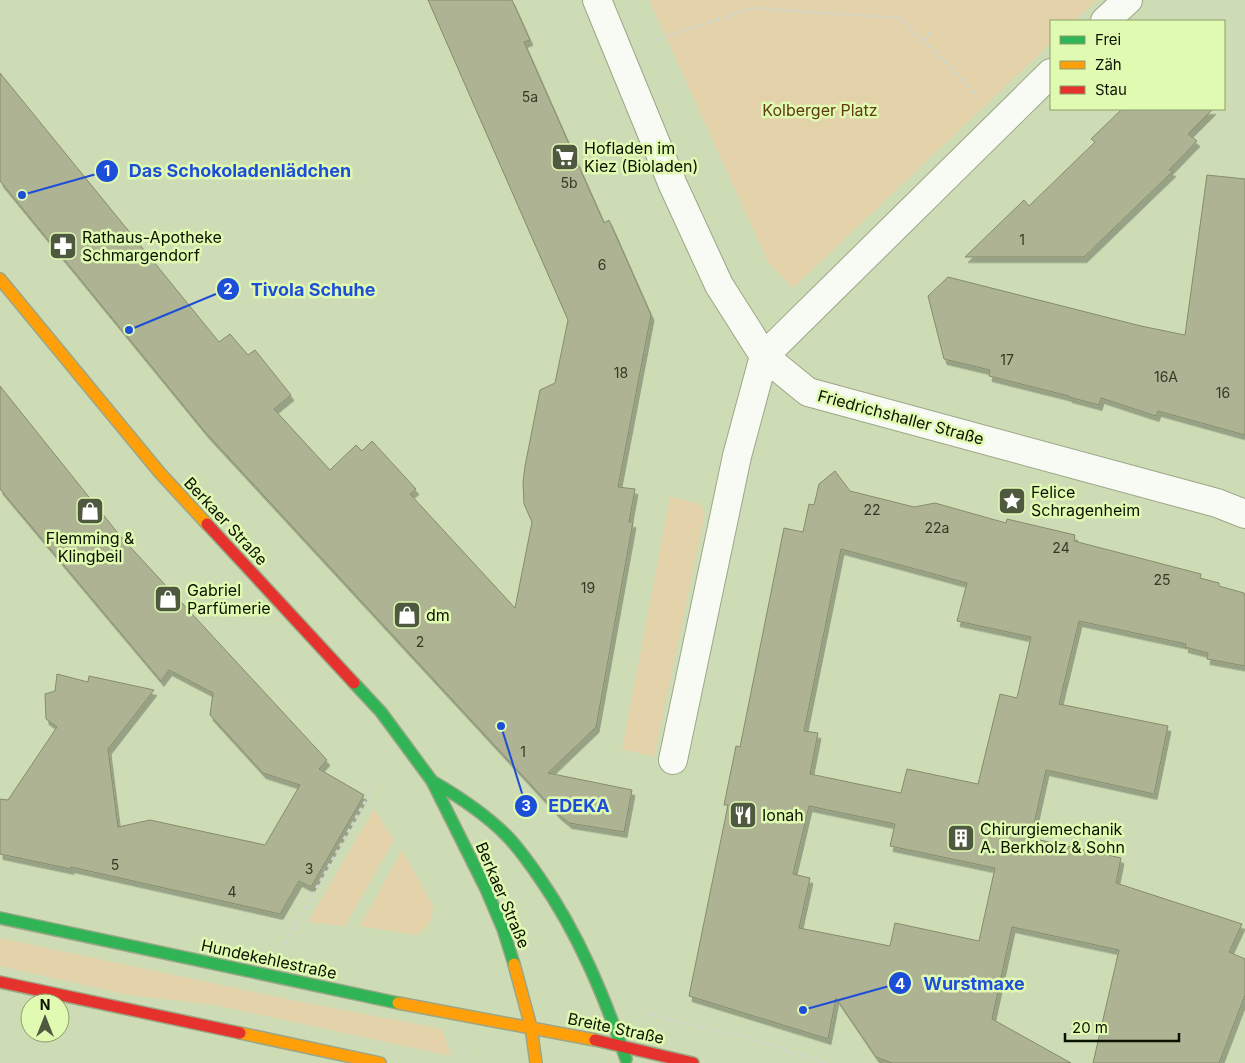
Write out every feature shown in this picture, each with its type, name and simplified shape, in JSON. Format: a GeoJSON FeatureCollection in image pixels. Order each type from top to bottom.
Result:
{"type":"FeatureCollection","features":[{"type":"Feature","properties":{"kind":"street"},"geometry":{"type":"LineString","coordinates":[[597,0],[673,185],[719,285],[764,356]]}},
{"type":"Feature","properties":{"kind":"street"},"geometry":{"type":"LineString","coordinates":[[1107,20],[1128,0]]}},
{"type":"Feature","properties":{"kind":"street"},"geometry":{"type":"LineString","coordinates":[[673,760],[738,456],[764,356],[1050,74]]}},
{"type":"Feature","properties":{"kind":"street","name":"Berkaer Straße"},"geometry":{"type":"LineString","coordinates":[[0,279],[160,473],[381,712],[432,781],[486,889],[502,929],[514,962],[531,1027],[536,1063]]}},
{"type":"Feature","properties":{"kind":"street","name":"Friedrichshaller Straße"},"geometry":{"type":"LineString","coordinates":[[764,356],[808,392],[1217,503],[1245,514]]}},
{"type":"Feature","properties":{"kind":"street","name":"Berkaer Straße"},"geometry":{"type":"LineString","coordinates":[[432,781],[464,800],[504,833],[542,880],[576,935],[589,961],[628,1063]]}},
{"type":"Feature","properties":{"kind":"street","name":"Hundekehlestraße"},"geometry":{"type":"LineString","coordinates":[[0,918],[396,1003],[531,1027]]}},
{"type":"Feature","properties":{"kind":"street"},"geometry":{"type":"LineString","coordinates":[[0,982],[380,1063]]}},
{"type":"Feature","properties":{"kind":"street","name":"Breite Straße"},"geometry":{"type":"LineString","coordinates":[[531,1027],[622,1045],[693,1063]]}},
{"type":"Feature","properties":{"kind":"path"},"geometry":{"type":"LineString","coordinates":[[655,40],[753,8],[900,18],[983,101]]}},
{"type":"Feature","properties":{"kind":"path"},"geometry":{"type":"LineString","coordinates":[[923,41],[931,32]]}},
{"type":"Feature","properties":{"kind":"path"},"geometry":{"type":"LineString","coordinates":[[284,944],[374,786]]}},
{"type":"Feature","properties":{"kind":"path"},"geometry":{"type":"LineString","coordinates":[[683,1023],[743,1036],[825,1063]]}},
{"type":"Feature","properties":{"kind":"green space","name":"Kolberger Platz"},"geometry":{"type":"Polygon","coordinates":[[[649,0],[1097,0],[1075,20],[1050,20],[1050,44],[793,288],[768,262],[649,0]]]}},
{"type":"Feature","properties":{"kind":"green space"},"geometry":{"type":"Polygon","coordinates":[[[670,497],[701,504],[705,513],[654,757],[622,749],[670,497]]]}},
{"type":"Feature","properties":{"kind":"green space"},"geometry":{"type":"Polygon","coordinates":[[[374,809],[394,840],[345,926],[308,922],[374,809]]]}},
{"type":"Feature","properties":{"kind":"green space"},"geometry":{"type":"Polygon","coordinates":[[[402,850],[433,906],[429,924],[416,935],[360,926],[402,850]]]}},
{"type":"Feature","properties":{"kind":"green space"},"geometry":{"type":"Polygon","coordinates":[[[0,938],[291,1000],[442,1029],[451,1056],[215,1005],[129,995],[0,966],[0,938]]]}},
{"type":"Feature","properties":{"kind":"building"},"geometry":{"type":"Polygon","coordinates":[[[428,0],[512,0],[530,40],[524,42],[604,223],[609,220],[651,315],[618,487],[635,489],[629,522],[633,522],[596,727],[548,773],[632,790],[624,832],[569,823],[558,814],[206,433],[0,181],[0,73],[219,342],[230,334],[248,355],[255,350],[291,395],[274,409],[330,470],[356,445],[362,451],[372,441],[416,489],[410,494],[515,608],[532,522],[524,504],[523,482],[525,466],[540,390],[555,383],[568,320],[428,0]]]}},
{"type":"Feature","properties":{"kind":"building"},"geometry":{"type":"Polygon","coordinates":[[[1121,110],[1212,110],[1188,134],[1197,141],[1169,170],[1173,171],[1084,257],[965,257],[1024,200],[1029,206],[1095,142],[1091,139],[1121,110]]]}},
{"type":"Feature","properties":{"kind":"building"},"geometry":{"type":"Polygon","coordinates":[[[1207,175],[1245,179],[1245,435],[1158,411],[1156,416],[1101,398],[1099,405],[989,376],[990,370],[944,359],[928,296],[948,277],[1141,326],[1185,335],[1207,175]]]}},
{"type":"Feature","properties":{"kind":"building"},"geometry":{"type":"Polygon","coordinates":[[[0,386],[121,537],[327,760],[319,769],[364,795],[311,887],[299,881],[280,914],[71,867],[71,869],[0,854],[0,799],[8,800],[57,727],[46,719],[45,694],[55,691],[57,674],[88,682],[89,676],[154,690],[108,749],[118,827],[150,820],[265,845],[300,785],[263,773],[210,715],[213,693],[169,670],[161,681],[0,489],[0,386]]]}},
{"type":"Feature","properties":{"kind":"building"},"geometry":{"type":"Polygon","coordinates":[[[835,471],[850,491],[914,507],[935,503],[1006,523],[1007,519],[1075,535],[1074,541],[1201,574],[1200,578],[1244,593],[1245,666],[1207,659],[1208,653],[1185,647],[1186,644],[1079,621],[1059,704],[1168,726],[1154,794],[1046,770],[1031,838],[1121,858],[1116,883],[1242,924],[1229,952],[1245,959],[1245,995],[1219,1063],[1093,1063],[1119,950],[1012,927],[992,1019],[1071,1063],[892,1063],[876,1057],[836,998],[828,1039],[689,996],[728,805],[724,805],[736,746],[740,747],[784,528],[803,532],[809,504],[814,505],[819,484],[835,471]],[[841,549],[804,731],[818,733],[810,774],[901,793],[907,769],[978,784],[1000,694],[1017,698],[1031,637],[957,621],[967,583],[841,549]],[[809,806],[793,874],[810,878],[799,928],[890,946],[895,923],[979,941],[995,868],[890,846],[895,824],[809,806]]]}},
{"type":"Feature","properties":{"kind":"traffic: fast"},"geometry":{"type":"LineString","coordinates":[[354,683],[381,712],[432,781],[486,889],[503,929],[514,964]]}},
{"type":"Feature","properties":{"kind":"traffic: fast"},"geometry":{"type":"LineString","coordinates":[[432,781],[489,819],[511,840],[533,868],[555,901],[590,966],[626,1059]]}},
{"type":"Feature","properties":{"kind":"traffic: fast"},"geometry":{"type":"LineString","coordinates":[[0,918],[398,1003]]}},
{"type":"Feature","properties":{"kind":"traffic: slow"},"geometry":{"type":"LineString","coordinates":[[0,279],[160,473],[207,524]]}},
{"type":"Feature","properties":{"kind":"traffic: slow"},"geometry":{"type":"LineString","coordinates":[[514,964],[531,1027],[536,1063]]}},
{"type":"Feature","properties":{"kind":"traffic: slow"},"geometry":{"type":"LineString","coordinates":[[398,1003],[595,1040]]}},
{"type":"Feature","properties":{"kind":"traffic: slow"},"geometry":{"type":"LineString","coordinates":[[240,1033],[380,1063]]}},
{"type":"Feature","properties":{"kind":"traffic: jam"},"geometry":{"type":"LineString","coordinates":[[207,524],[354,683]]}},
{"type":"Feature","properties":{"kind":"traffic: jam"},"geometry":{"type":"LineString","coordinates":[[0,982],[240,1033]]}},
{"type":"Feature","properties":{"kind":"traffic: jam"},"geometry":{"type":"LineString","coordinates":[[595,1040],[693,1063]]}},
{"type":"Feature","properties":{"kind":"place","name":"Hofladen im Kiez (Bioladen)"},"geometry":{"type":"Point","coordinates":[565,157]}},
{"type":"Feature","properties":{"kind":"place","name":"Das Schokoladenlädchen"},"geometry":{"type":"Point","coordinates":[22,195]}},
{"type":"Feature","properties":{"kind":"place","name":"Rathaus-Apotheke Schmargendorf"},"geometry":{"type":"Point","coordinates":[63,246]}},
{"type":"Feature","properties":{"kind":"place","name":"Tivola Schuhe"},"geometry":{"type":"Point","coordinates":[129,330]}},
{"type":"Feature","properties":{"kind":"place","name":"Felice Schragenheim"},"geometry":{"type":"Point","coordinates":[1012,501]}},
{"type":"Feature","properties":{"kind":"place","name":"Flemming & Klingbeil"},"geometry":{"type":"Point","coordinates":[90,511]}},
{"type":"Feature","properties":{"kind":"place","name":"Gabriel Parfümerie"},"geometry":{"type":"Point","coordinates":[168,599]}},
{"type":"Feature","properties":{"kind":"place","name":"dm"},"geometry":{"type":"Point","coordinates":[407,615]}},
{"type":"Feature","properties":{"kind":"place","name":"EDEKA"},"geometry":{"type":"Point","coordinates":[501,726]}},
{"type":"Feature","properties":{"kind":"place","name":"Ionah"},"geometry":{"type":"Point","coordinates":[743,815]}},
{"type":"Feature","properties":{"kind":"place","name":"Chirurgiemechanik A. Berkholz & Sohn"},"geometry":{"type":"Point","coordinates":[961,838]}},
{"type":"Feature","properties":{"kind":"place","name":"Wurstmaxe"},"geometry":{"type":"Point","coordinates":[803,1010]}}]}
